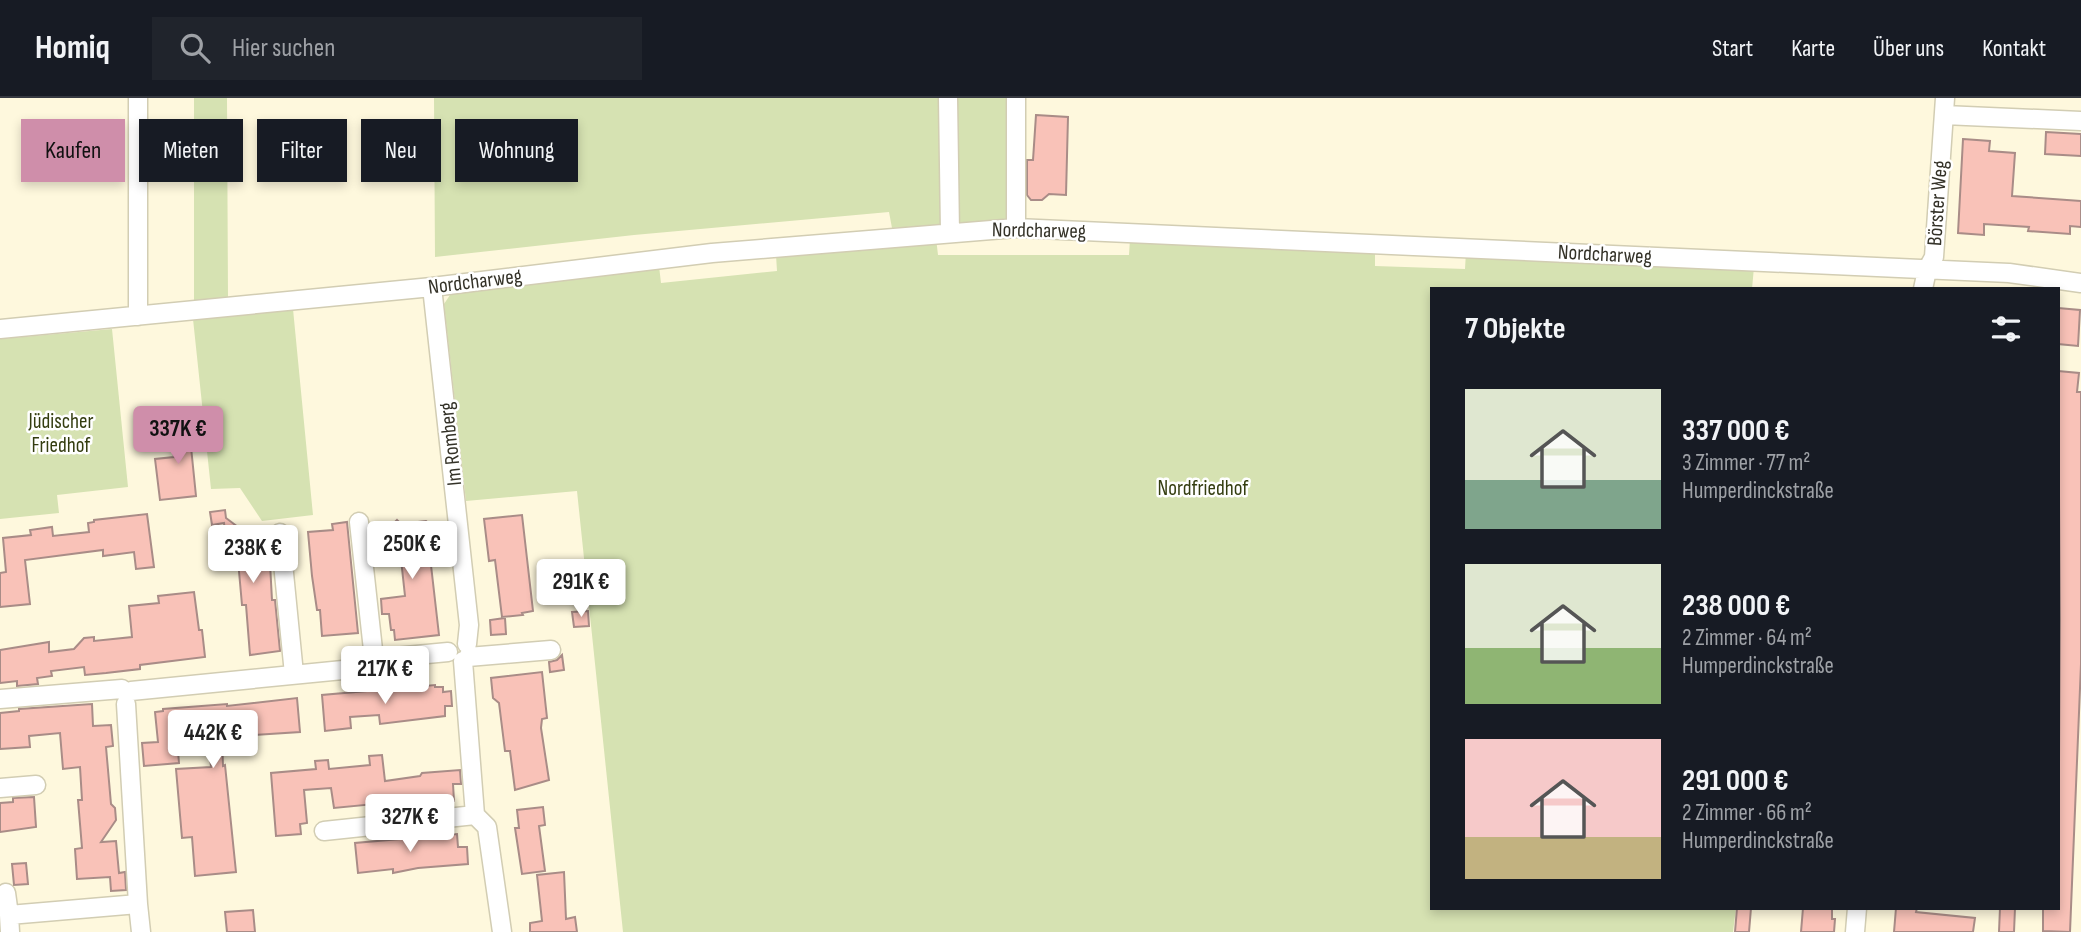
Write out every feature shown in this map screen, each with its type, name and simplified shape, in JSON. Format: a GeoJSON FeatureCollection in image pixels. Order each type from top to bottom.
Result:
{"type":"FeatureCollection","features":[{"type":"Feature","properties":{"kind":"street"},"geometry":{"type":"LineString","coordinates":[[138,98],[138,316]]}},
{"type":"Feature","properties":{"kind":"street"},"geometry":{"type":"LineString","coordinates":[[948,98],[950,232]]}},
{"type":"Feature","properties":{"kind":"street"},"geometry":{"type":"LineString","coordinates":[[1016,98],[1016,228]]}},
{"type":"Feature","properties":{"kind":"street","name":"Börster Weg"},"geometry":{"type":"LineString","coordinates":[[1923,287],[1927,270],[1934,257],[1944,106],[2081,121]]}},
{"type":"Feature","properties":{"kind":"street","name":"Nordcharweg"},"geometry":{"type":"LineString","coordinates":[[0,329],[432,287],[712,253],[1016,228],[2009,273],[2081,283]]}},
{"type":"Feature","properties":{"kind":"street","name":"Im Romberg"},"geometry":{"type":"LineString","coordinates":[[432,287],[469,625],[462,653],[475,815],[487,827],[502,932]]}},
{"type":"Feature","properties":{"kind":"street"},"geometry":{"type":"LineString","coordinates":[[359,522],[374,659]]}},
{"type":"Feature","properties":{"kind":"street"},"geometry":{"type":"LineString","coordinates":[[280,533],[294,674]]}},
{"type":"Feature","properties":{"kind":"street"},"geometry":{"type":"LineString","coordinates":[[0,699],[126,695],[363,668],[374,659],[551,650]]}},
{"type":"Feature","properties":{"kind":"street"},"geometry":{"type":"LineString","coordinates":[[126,695],[141,932]]}},
{"type":"Feature","properties":{"kind":"street"},"geometry":{"type":"LineString","coordinates":[[0,788],[36,785]]}},
{"type":"Feature","properties":{"kind":"street"},"geometry":{"type":"LineString","coordinates":[[324,831],[475,815]]}},
{"type":"Feature","properties":{"kind":"street"},"geometry":{"type":"LineString","coordinates":[[6,893],[9,924],[138,904]]}},
{"type":"Feature","properties":{"kind":"street"},"geometry":{"type":"LineString","coordinates":[[1855,932],[1857,910]]}},
{"type":"Feature","properties":{"kind":"green space"},"geometry":{"type":"Polygon","coordinates":[[[194,98],[227,98],[227,119],[194,119],[194,98]]]}},
{"type":"Feature","properties":{"kind":"green space"},"geometry":{"type":"Polygon","coordinates":[[[434,98],[1009,98],[1009,220],[892,228],[889,212],[634,235],[435,257],[435,182],[441,182],[441,119],[434,119],[434,98]]]}},
{"type":"Feature","properties":{"kind":"green space"},"geometry":{"type":"Polygon","coordinates":[[[194,182],[227,182],[228,298],[194,302],[194,182]]]}},
{"type":"Feature","properties":{"kind":"green space","name":"Nordfriedhof"},"geometry":{"type":"Polygon","coordinates":[[[936,238],[938,255],[1129,255],[1130,239],[1375,249],[1375,266],[1465,269],[1466,252],[1754,267],[1752,287],[1430,287],[1430,910],[1736,910],[1733,932],[623,932],[577,491],[466,501],[444,304],[450,295],[463,289],[659,266],[661,283],[777,271],[776,255],[936,238]]]}},
{"type":"Feature","properties":{"kind":"green space"},"geometry":{"type":"Polygon","coordinates":[[[293,309],[313,515],[262,521],[240,488],[211,489],[193,319],[293,309]]]}},
{"type":"Feature","properties":{"kind":"green space","name":"Jüdischer Friedhof"},"geometry":{"type":"Polygon","coordinates":[[[112,329],[128,487],[57,495],[59,513],[0,519],[0,339],[112,329]]]}},
{"type":"Feature","properties":{"kind":"building"},"geometry":{"type":"Polygon","coordinates":[[[1036,115],[1068,117],[1066,195],[1049,194],[1042,200],[1031,200],[1027,195],[1027,160],[1033,160],[1036,115]]]}},
{"type":"Feature","properties":{"kind":"building"},"geometry":{"type":"Polygon","coordinates":[[[2046,132],[2081,134],[2081,156],[2045,154],[2046,132]]]}},
{"type":"Feature","properties":{"kind":"building"},"geometry":{"type":"Polygon","coordinates":[[[1963,139],[1990,141],[1989,151],[2015,153],[2012,196],[2081,201],[2081,227],[2070,226],[2070,234],[2028,231],[2029,227],[1984,224],[1984,235],[1958,233],[1963,139]]]}},
{"type":"Feature","properties":{"kind":"building"},"geometry":{"type":"Polygon","coordinates":[[[2060,308],[2080,310],[2078,346],[2060,344],[2060,308]]]}},
{"type":"Feature","properties":{"kind":"building"},"geometry":{"type":"Polygon","coordinates":[[[2060,371],[2079,373],[2077,392],[2081,392],[2081,664],[2070,932],[2043,931],[2043,910],[2060,910],[2060,371]]]}},
{"type":"Feature","properties":{"kind":"building"},"geometry":{"type":"Polygon","coordinates":[[[194,424],[196,446],[191,447],[196,496],[160,500],[155,459],[174,457],[170,427],[194,424]]]}},
{"type":"Feature","properties":{"kind":"building"},"geometry":{"type":"Polygon","coordinates":[[[225,510],[226,518],[246,533],[253,533],[253,546],[269,545],[272,600],[275,600],[280,651],[250,655],[246,605],[242,605],[238,560],[228,561],[224,523],[212,525],[210,512],[225,510]]]}},
{"type":"Feature","properties":{"kind":"building"},"geometry":{"type":"Polygon","coordinates":[[[147,514],[154,567],[136,569],[134,552],[103,556],[103,550],[25,560],[30,604],[0,607],[0,573],[6,572],[3,538],[31,535],[30,530],[52,527],[53,536],[89,532],[88,523],[94,520],[147,514]]]}},
{"type":"Feature","properties":{"kind":"building"},"geometry":{"type":"Polygon","coordinates":[[[522,515],[533,611],[502,617],[495,560],[489,561],[484,519],[522,515]]]}},
{"type":"Feature","properties":{"kind":"building"},"geometry":{"type":"Polygon","coordinates":[[[397,520],[401,524],[426,521],[431,525],[432,534],[428,539],[439,635],[395,640],[389,614],[382,614],[381,599],[405,596],[400,550],[388,551],[382,546],[380,526],[392,525],[397,520]]]}},
{"type":"Feature","properties":{"kind":"building"},"geometry":{"type":"Polygon","coordinates":[[[347,522],[358,633],[322,636],[308,532],[333,530],[332,524],[347,522]]]}},
{"type":"Feature","properties":{"kind":"building"},"geometry":{"type":"Polygon","coordinates":[[[194,592],[205,657],[140,665],[140,669],[85,675],[84,667],[51,671],[52,676],[37,678],[38,684],[17,686],[17,681],[0,683],[0,650],[49,642],[49,652],[74,649],[84,638],[94,637],[94,641],[132,637],[129,606],[159,603],[158,596],[194,592]]]}},
{"type":"Feature","properties":{"kind":"building"},"geometry":{"type":"Polygon","coordinates":[[[588,611],[589,626],[574,627],[572,612],[588,611]]]}},
{"type":"Feature","properties":{"kind":"building"},"geometry":{"type":"Polygon","coordinates":[[[505,618],[506,634],[491,635],[490,620],[505,618]]]}},
{"type":"Feature","properties":{"kind":"building"},"geometry":{"type":"Polygon","coordinates":[[[562,655],[564,670],[550,672],[549,662],[562,655]]]}},
{"type":"Feature","properties":{"kind":"building"},"geometry":{"type":"Polygon","coordinates":[[[542,672],[547,718],[542,719],[541,728],[549,780],[515,790],[510,751],[505,751],[499,703],[493,698],[491,678],[542,672]]]}},
{"type":"Feature","properties":{"kind":"building"},"geometry":{"type":"Polygon","coordinates":[[[435,685],[443,687],[443,692],[451,691],[452,706],[445,706],[445,716],[380,724],[379,715],[350,717],[351,728],[325,731],[322,695],[435,685]]]}},
{"type":"Feature","properties":{"kind":"building"},"geometry":{"type":"Polygon","coordinates":[[[297,698],[300,732],[222,737],[236,872],[195,876],[192,837],[182,838],[176,769],[211,767],[208,737],[177,740],[179,763],[144,766],[142,743],[158,742],[155,712],[163,709],[227,706],[297,698]]]}},
{"type":"Feature","properties":{"kind":"building"},"geometry":{"type":"Polygon","coordinates":[[[92,704],[93,726],[111,725],[113,746],[106,747],[111,804],[115,808],[116,820],[101,842],[116,841],[119,873],[125,872],[126,890],[111,891],[110,877],[77,879],[75,849],[82,848],[78,800],[82,800],[80,767],[63,769],[60,733],[29,736],[30,747],[0,749],[0,713],[19,709],[92,704]]]}},
{"type":"Feature","properties":{"kind":"building"},"geometry":{"type":"Polygon","coordinates":[[[382,755],[385,781],[420,776],[422,773],[460,770],[461,784],[453,784],[454,801],[395,810],[395,802],[334,808],[331,788],[304,790],[307,823],[300,824],[301,834],[276,836],[271,773],[316,769],[315,761],[328,760],[329,769],[370,765],[369,756],[382,755]]]}},
{"type":"Feature","properties":{"kind":"building"},"geometry":{"type":"Polygon","coordinates":[[[34,797],[36,827],[0,832],[0,803],[13,802],[13,798],[34,797]]]}},
{"type":"Feature","properties":{"kind":"building"},"geometry":{"type":"Polygon","coordinates":[[[543,807],[545,825],[539,826],[545,871],[522,874],[515,828],[519,828],[517,810],[543,807]]]}},
{"type":"Feature","properties":{"kind":"building"},"geometry":{"type":"Polygon","coordinates":[[[457,834],[458,847],[467,847],[468,864],[393,873],[393,869],[358,873],[355,843],[457,834]]]}},
{"type":"Feature","properties":{"kind":"building"},"geometry":{"type":"Polygon","coordinates":[[[26,863],[28,884],[14,885],[12,864],[26,863]]]}},
{"type":"Feature","properties":{"kind":"building"},"geometry":{"type":"Polygon","coordinates":[[[564,872],[566,919],[575,917],[577,932],[530,932],[530,923],[542,921],[537,875],[564,872]]]}},
{"type":"Feature","properties":{"kind":"building"},"geometry":{"type":"Polygon","coordinates":[[[253,910],[255,932],[227,932],[225,912],[253,910]]]}},
{"type":"Feature","properties":{"kind":"building"},"geometry":{"type":"Polygon","coordinates":[[[1737,910],[1751,910],[1749,932],[1735,932],[1737,910]]]}},
{"type":"Feature","properties":{"kind":"building"},"geometry":{"type":"Polygon","coordinates":[[[1803,910],[1832,910],[1832,919],[1835,919],[1834,932],[1801,932],[1803,910]]]}},
{"type":"Feature","properties":{"kind":"building"},"geometry":{"type":"Polygon","coordinates":[[[1896,910],[1975,918],[1973,932],[1894,932],[1896,910]]]}},
{"type":"Feature","properties":{"kind":"building"},"geometry":{"type":"Polygon","coordinates":[[[2000,910],[2015,910],[2014,932],[1999,932],[2000,910]]]}}]}
